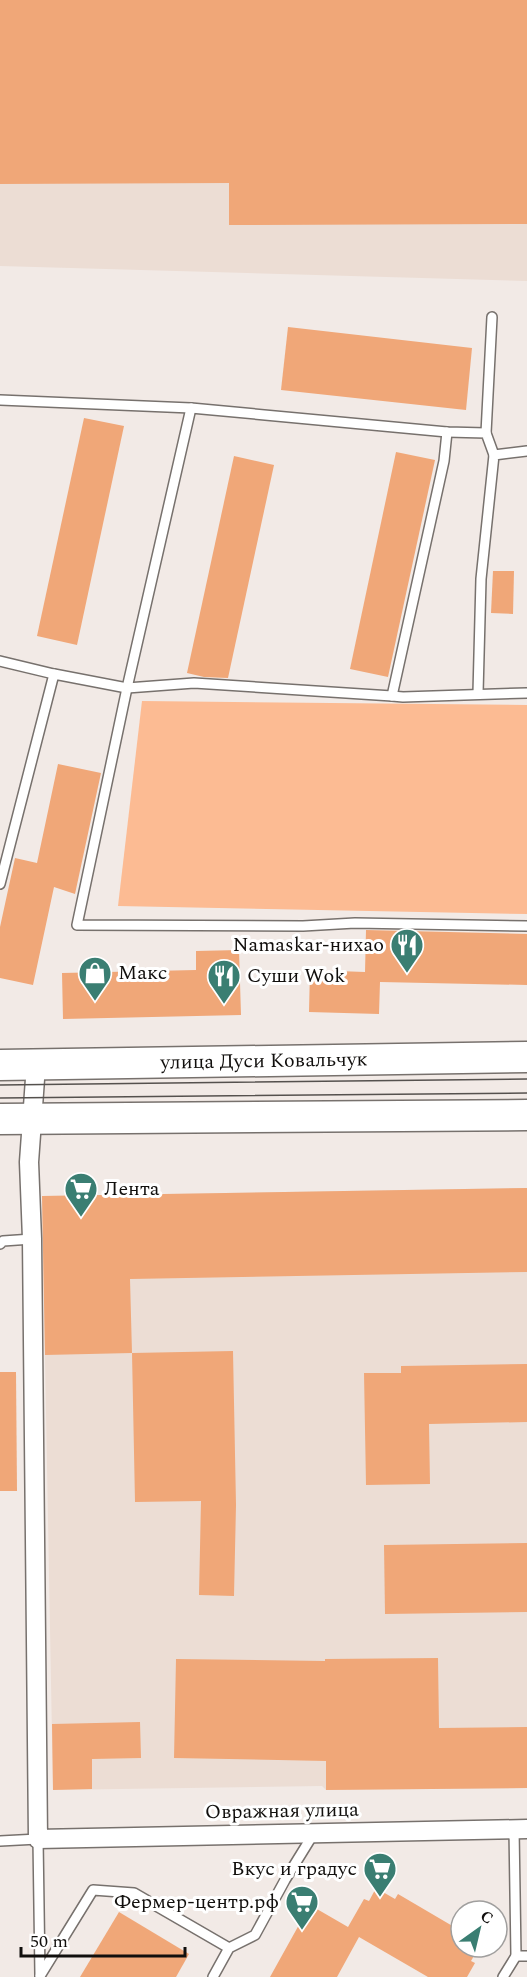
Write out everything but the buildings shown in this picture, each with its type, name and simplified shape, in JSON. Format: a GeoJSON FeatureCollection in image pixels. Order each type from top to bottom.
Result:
{"type":"FeatureCollection","features":[{"type":"Feature","properties":{"kind":"main road","name":"улица Дуси Ковальчук"},"geometry":{"type":"LineString","coordinates":[[0,1065],[527,1057]]}},
{"type":"Feature","properties":{"kind":"main road"},"geometry":{"type":"LineString","coordinates":[[0,1119],[527,1115]]}},
{"type":"Feature","properties":{"kind":"street"},"geometry":{"type":"LineString","coordinates":[[36,1065],[29,1162],[32,1239],[38,1839]]}},
{"type":"Feature","properties":{"kind":"street","name":"Овражная улица"},"geometry":{"type":"LineString","coordinates":[[38,1839],[521,1829]]}},
{"type":"Feature","properties":{"kind":"lane"},"geometry":{"type":"LineString","coordinates":[[478,693],[481,579],[494,455],[486,433],[492,316]]}},
{"type":"Feature","properties":{"kind":"lane"},"geometry":{"type":"LineString","coordinates":[[0,400],[191,408],[447,432],[486,433]]}},
{"type":"Feature","properties":{"kind":"lane"},"geometry":{"type":"LineString","coordinates":[[191,408],[127,688],[77,925],[303,926],[355,923],[527,926]]}},
{"type":"Feature","properties":{"kind":"lane"},"geometry":{"type":"LineString","coordinates":[[392,696],[444,461],[447,432]]}},
{"type":"Feature","properties":{"kind":"lane"},"geometry":{"type":"LineString","coordinates":[[494,455],[527,451]]}},
{"type":"Feature","properties":{"kind":"lane"},"geometry":{"type":"LineString","coordinates":[[0,661],[127,688],[194,683],[402,697],[527,693]]}},
{"type":"Feature","properties":{"kind":"lane"},"geometry":{"type":"LineString","coordinates":[[0,884],[54,674]]}},
{"type":"Feature","properties":{"kind":"lane"},"geometry":{"type":"LineString","coordinates":[[1,1242],[32,1239]]}},
{"type":"Feature","properties":{"kind":"lane"},"geometry":{"type":"LineString","coordinates":[[503,1977],[516,1956],[521,1829]]}},
{"type":"Feature","properties":{"kind":"lane"},"geometry":{"type":"LineString","coordinates":[[213,1977],[229,1948],[255,1935],[315,1832]]}},
{"type":"Feature","properties":{"kind":"lane"},"geometry":{"type":"LineString","coordinates":[[0,1841],[38,1839],[39,1976]]}},
{"type":"Feature","properties":{"kind":"lane"},"geometry":{"type":"LineString","coordinates":[[39,1976],[93,1890],[134,1893],[229,1948]]}},
{"type":"Feature","properties":{"kind":"lane"},"geometry":{"type":"LineString","coordinates":[[516,1956],[527,1956]]}},
{"type":"Feature","properties":{"kind":"shaded area"},"geometry":{"type":"Polygon","coordinates":[[[0,0],[527,0],[527,281],[0,266],[0,0]]]}},
{"type":"Feature","properties":{"kind":"shaded area"},"geometry":{"type":"Polygon","coordinates":[[[142,701],[527,705],[527,914],[118,906],[142,701]]]}},
{"type":"Feature","properties":{"kind":"shaded area"},"geometry":{"type":"Polygon","coordinates":[[[527,1188],[527,1788],[326,1790],[322,1786],[53,1790],[42,1196],[527,1188]]]}},
{"type":"Feature","properties":{"kind":"tram line"},"geometry":{"type":"LineString","coordinates":[[0,1085],[527,1079]]}},
{"type":"Feature","properties":{"kind":"tram line"},"geometry":{"type":"LineString","coordinates":[[0,1098],[527,1093]]}},
{"type":"Feature","properties":{"kind":"place","name":"Namaskar-нихао"},"geometry":{"type":"Point","coordinates":[407,974]}},
{"type":"Feature","properties":{"kind":"place","name":"Макс"},"geometry":{"type":"Point","coordinates":[95,1002]}},
{"type":"Feature","properties":{"kind":"place","name":"Суши Wok"},"geometry":{"type":"Point","coordinates":[224,1005]}},
{"type":"Feature","properties":{"kind":"place","name":"Лента"},"geometry":{"type":"Point","coordinates":[81,1218]}},
{"type":"Feature","properties":{"kind":"place","name":"Вкус и градус"},"geometry":{"type":"Point","coordinates":[380,1898]}},
{"type":"Feature","properties":{"kind":"place","name":"Фермер-центр.рф"},"geometry":{"type":"Point","coordinates":[302,1931]}}]}
